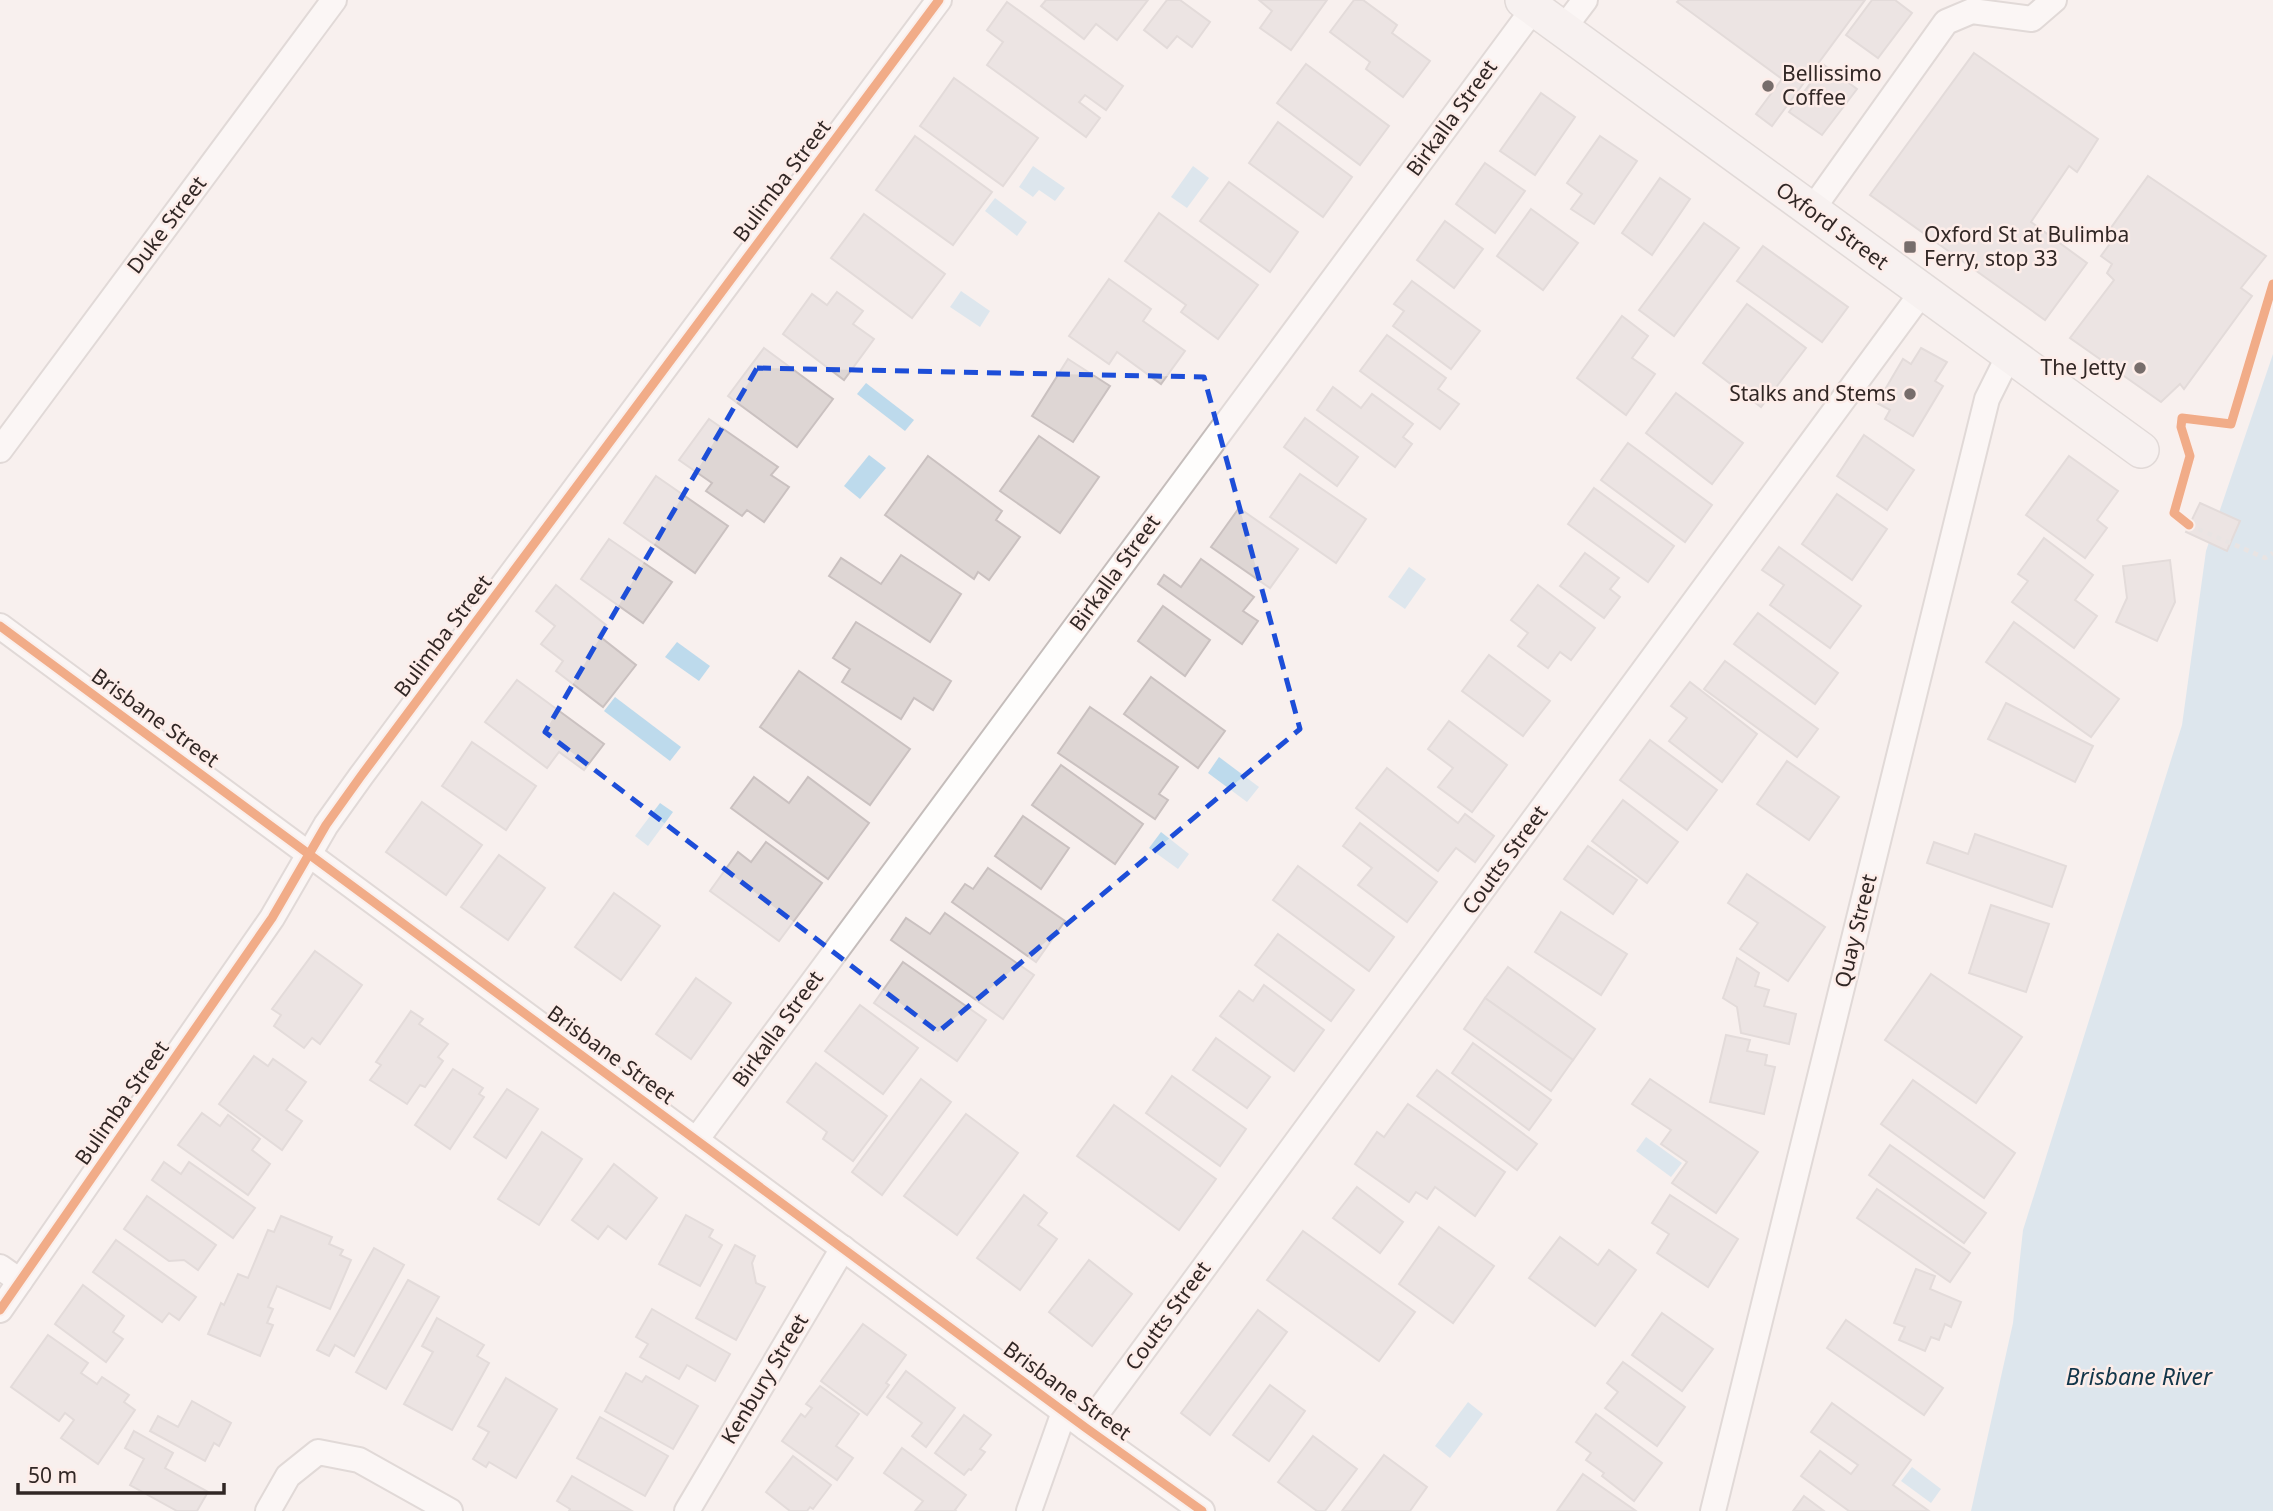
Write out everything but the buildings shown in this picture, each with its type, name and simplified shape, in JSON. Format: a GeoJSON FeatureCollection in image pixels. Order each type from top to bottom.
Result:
{"type":"FeatureCollection","features":[{"type":"Feature","properties":{"kind":"street","name":"Duke Street"},"geometry":{"type":"LineString","coordinates":[[0,450],[334,0]]}},
{"type":"Feature","properties":{"kind":"street","name":"Bulimba Street"},"geometry":{"type":"LineString","coordinates":[[0,1310],[10,1274],[272,918],[326,825],[361,776],[939,0]]}},
{"type":"Feature","properties":{"kind":"street"},"geometry":{"type":"LineString","coordinates":[[1563,29],[1585,0]]}},
{"type":"Feature","properties":{"kind":"street"},"geometry":{"type":"LineString","coordinates":[[1811,211],[1946,22],[1972,11],[2032,19],[2054,0]]}},
{"type":"Feature","properties":{"kind":"street","name":"Oxford Street"},"geometry":{"type":"LineString","coordinates":[[1529,4],[2141,450]]}},
{"type":"Feature","properties":{"kind":"street","name":"Birkalla Street"},"geometry":{"type":"LineString","coordinates":[[696,1140],[1529,4]]}},
{"type":"Feature","properties":{"kind":"street","name":"Coutts Street"},"geometry":{"type":"LineString","coordinates":[[1086,1428],[1923,291]]}},
{"type":"Feature","properties":{"kind":"street","name":"Quay Street"},"geometry":{"type":"LineString","coordinates":[[1713,1511],[1987,399],[2009,355]]}},
{"type":"Feature","properties":{"kind":"street","name":"Brisbane Street"},"geometry":{"type":"LineString","coordinates":[[0,626],[1202,1511]]}},
{"type":"Feature","properties":{"kind":"street","name":"Kenbury Street"},"geometry":{"type":"LineString","coordinates":[[687,1511],[843,1248]]}},
{"type":"Feature","properties":{"kind":"street"},"geometry":{"type":"LineString","coordinates":[[1029,1511],[1064,1412]]}},
{"type":"Feature","properties":{"kind":"street"},"geometry":{"type":"LineString","coordinates":[[268,1511],[288,1476],[318,1452],[359,1460],[450,1511]]}},
{"type":"Feature","properties":{"kind":"path"},"geometry":{"type":"LineString","coordinates":[[2185,522],[2262,557],[2266,558],[2273,553]]}},
{"type":"Feature","properties":{"kind":"highlighted area"},"geometry":{"type":"Polygon","coordinates":[[[757,368],[1204,377],[1300,729],[938,1032],[545,732],[757,368]]]}},
{"type":"Feature","properties":{"kind":"water"},"geometry":{"type":"Polygon","coordinates":[[[1033,166],[1065,188],[1055,201],[1039,190],[1033,197],[1019,187],[1033,166]]]}},
{"type":"Feature","properties":{"kind":"water"},"geometry":{"type":"Polygon","coordinates":[[[1193,166],[1209,178],[1187,208],[1171,197],[1193,166]]]}},
{"type":"Feature","properties":{"kind":"water"},"geometry":{"type":"Polygon","coordinates":[[[995,198],[1027,222],[1017,236],[985,211],[995,198]]]}},
{"type":"Feature","properties":{"kind":"water"},"geometry":{"type":"Polygon","coordinates":[[[961,291],[990,311],[980,327],[950,307],[961,291]]]}},
{"type":"Feature","properties":{"kind":"water","name":"Brisbane River"},"geometry":{"type":"Polygon","coordinates":[[[2273,354],[2273,1511],[1971,1511],[2013,1323],[2023,1230],[2182,725],[2206,551],[2273,354]]]}},
{"type":"Feature","properties":{"kind":"water"},"geometry":{"type":"Polygon","coordinates":[[[866,383],[914,420],[905,431],[857,394],[866,383]]]}},
{"type":"Feature","properties":{"kind":"water"},"geometry":{"type":"Polygon","coordinates":[[[869,455],[886,468],[860,499],[844,486],[869,455]]]}},
{"type":"Feature","properties":{"kind":"water"},"geometry":{"type":"Polygon","coordinates":[[[1409,567],[1426,579],[1405,609],[1388,597],[1409,567]]]}},
{"type":"Feature","properties":{"kind":"water"},"geometry":{"type":"Polygon","coordinates":[[[677,642],[710,666],[699,681],[665,657],[677,642]]]}},
{"type":"Feature","properties":{"kind":"water"},"geometry":{"type":"Polygon","coordinates":[[[615,697],[681,747],[670,761],[604,711],[615,697]]]}},
{"type":"Feature","properties":{"kind":"water"},"geometry":{"type":"Polygon","coordinates":[[[1219,757],[1259,787],[1247,802],[1208,773],[1219,757]]]}},
{"type":"Feature","properties":{"kind":"water"},"geometry":{"type":"Polygon","coordinates":[[[660,803],[673,812],[648,846],[635,836],[660,803]]]}},
{"type":"Feature","properties":{"kind":"water"},"geometry":{"type":"Polygon","coordinates":[[[1161,832],[1189,854],[1178,869],[1149,848],[1161,832]]]}},
{"type":"Feature","properties":{"kind":"water"},"geometry":{"type":"Polygon","coordinates":[[[1646,1137],[1682,1163],[1671,1177],[1636,1151],[1646,1137]]]}},
{"type":"Feature","properties":{"kind":"water"},"geometry":{"type":"Polygon","coordinates":[[[1468,1402],[1483,1414],[1450,1458],[1435,1446],[1468,1402]]]}},
{"type":"Feature","properties":{"kind":"water"},"geometry":{"type":"Polygon","coordinates":[[[1912,1467],[1941,1489],[1931,1503],[1901,1481],[1912,1467]]]}},
{"type":"Feature","properties":{"kind":"cycle path"},"geometry":{"type":"LineString","coordinates":[[0,1310],[272,918],[326,825],[361,776],[939,0]]}},
{"type":"Feature","properties":{"kind":"cycle path"},"geometry":{"type":"LineString","coordinates":[[2189,525],[2174,513],[2190,456],[2181,427],[2182,418],[2231,424],[2273,284]]}},
{"type":"Feature","properties":{"kind":"cycle path"},"geometry":{"type":"LineString","coordinates":[[0,626],[1202,1511]]}},
{"type":"Feature","properties":{"kind":"place","name":"Bellissimo Coffee"},"geometry":{"type":"Point","coordinates":[1768,86]}},
{"type":"Feature","properties":{"kind":"place","name":"Oxford St at Bulimba Ferry, stop 33"},"geometry":{"type":"Point","coordinates":[1910,247]}},
{"type":"Feature","properties":{"kind":"place","name":"The Jetty"},"geometry":{"type":"Point","coordinates":[2140,368]}},
{"type":"Feature","properties":{"kind":"place","name":"Stalks and Stems"},"geometry":{"type":"Point","coordinates":[1910,394]}}]}
